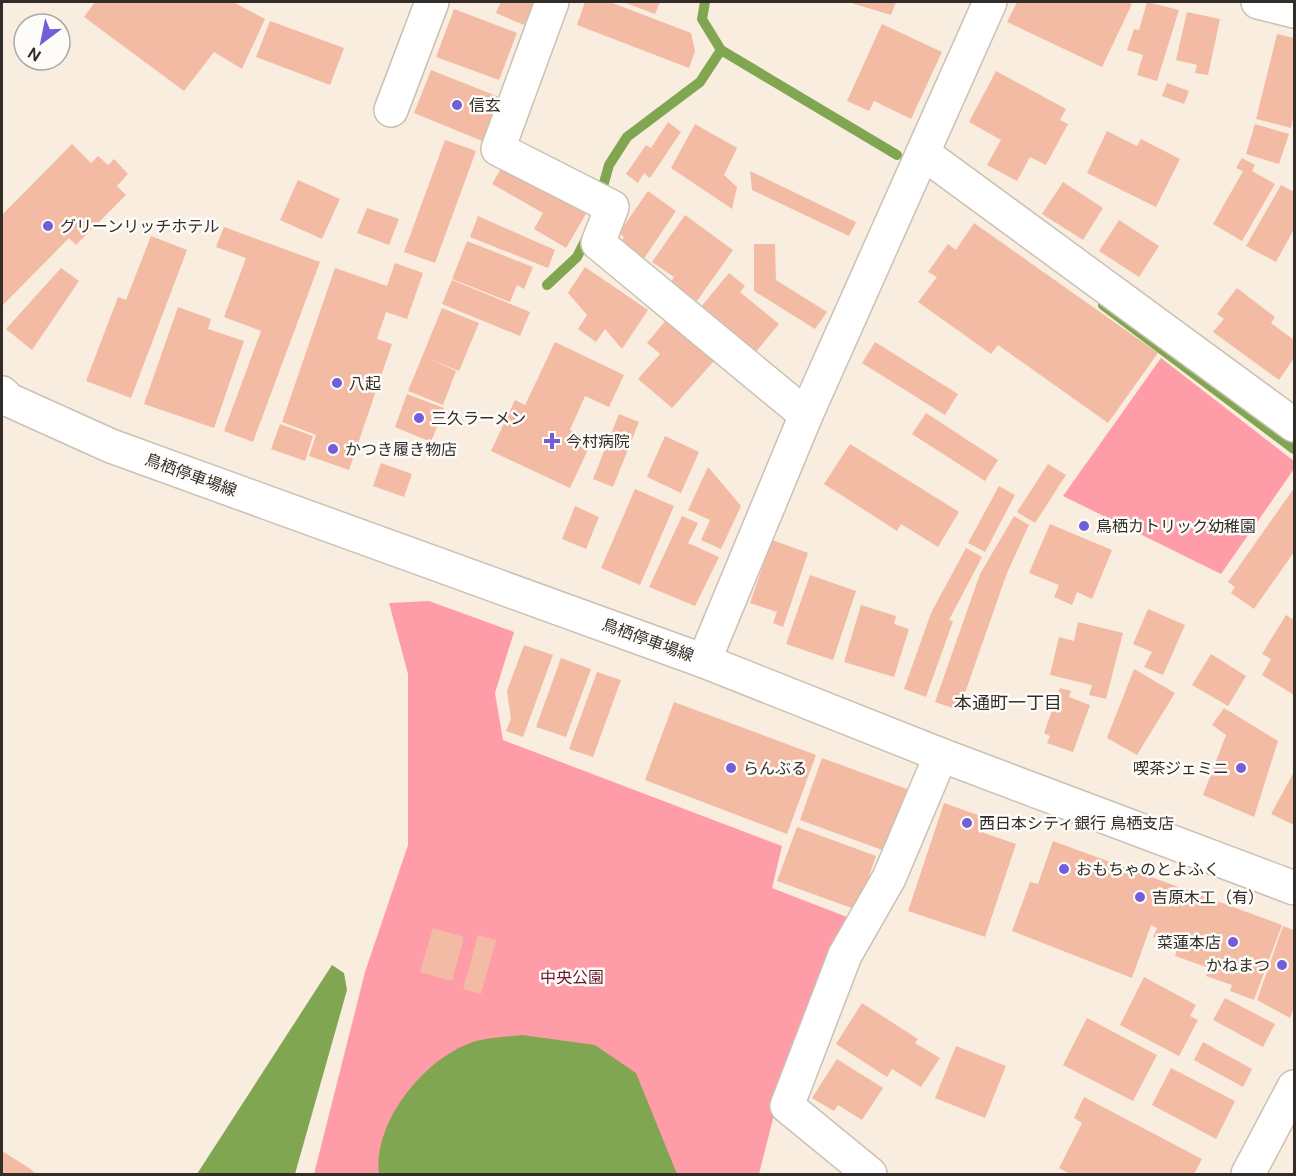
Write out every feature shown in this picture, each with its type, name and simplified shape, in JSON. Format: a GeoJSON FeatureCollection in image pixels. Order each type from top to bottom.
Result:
{"type":"FeatureCollection","features":[{"type":"Feature","properties":{"kind":"street"},"geometry":{"type":"LineString","coordinates":[[391,110],[432,2]]}},
{"type":"Feature","properties":{"kind":"street"},"geometry":{"type":"LineString","coordinates":[[552,2],[498,149],[602,202],[598,243],[806,415]]}},
{"type":"Feature","properties":{"kind":"street"},"geometry":{"type":"LineString","coordinates":[[704,661],[806,415],[990,2]]}},
{"type":"Feature","properties":{"kind":"street"},"geometry":{"type":"LineString","coordinates":[[1258,2],[1294,11]]}},
{"type":"Feature","properties":{"kind":"street"},"geometry":{"type":"LineString","coordinates":[[923,153],[1294,425]]}},
{"type":"Feature","properties":{"kind":"street","name":"鳥栖停車場線"},"geometry":{"type":"LineString","coordinates":[[4,397],[111,446],[704,661],[941,755],[1294,888]]}},
{"type":"Feature","properties":{"kind":"street"},"geometry":{"type":"LineString","coordinates":[[870,1174],[787,1106],[845,955],[890,878],[941,755]]}},
{"type":"Feature","properties":{"kind":"street"},"geometry":{"type":"LineString","coordinates":[[1248,1174],[1294,1087]]}},
{"type":"Feature","properties":{"kind":"green space"},"geometry":{"type":"Polygon","coordinates":[[[1161,358],[1294,461],[1294,469],[1221,574],[1063,496],[1161,358]]]}},
{"type":"Feature","properties":{"kind":"green space","name":"中央公園"},"geometry":{"type":"Polygon","coordinates":[[[429,601],[514,632],[495,693],[503,740],[782,846],[772,888],[847,917],[779,1095],[759,1174],[314,1174],[365,972],[408,845],[408,674],[389,603],[429,601]]]}},
{"type":"Feature","properties":{"kind":"shaded area"},"geometry":{"type":"Polygon","coordinates":[[[332,965],[344,973],[347,990],[295,1174],[197,1174],[332,965]]]}},
{"type":"Feature","properties":{"kind":"shaded area"},"geometry":{"type":"Polygon","coordinates":[[[522,1035],[595,1045],[636,1073],[677,1174],[379,1174],[379,1154],[385,1133],[406,1093],[422,1076],[457,1049],[476,1041],[522,1035]]]}},
{"type":"Feature","properties":{"kind":"building"},"geometry":{"type":"Polygon","coordinates":[[[95,2],[233,2],[265,19],[242,69],[214,52],[184,91],[84,17],[95,2]]]}},
{"type":"Feature","properties":{"kind":"building"},"geometry":{"type":"Polygon","coordinates":[[[501,2],[534,2],[524,25],[496,13],[501,2]]]}},
{"type":"Feature","properties":{"kind":"building"},"geometry":{"type":"Polygon","coordinates":[[[585,2],[610,2],[691,33],[695,51],[689,68],[577,25],[585,2]]]}},
{"type":"Feature","properties":{"kind":"building"},"geometry":{"type":"Polygon","coordinates":[[[623,2],[660,2],[655,14],[623,2]]]}},
{"type":"Feature","properties":{"kind":"building"},"geometry":{"type":"Polygon","coordinates":[[[848,2],[896,2],[891,15],[848,2]]]}},
{"type":"Feature","properties":{"kind":"building"},"geometry":{"type":"Polygon","coordinates":[[[1017,2],[1126,2],[1132,4],[1102,67],[1007,22],[1017,2]]]}},
{"type":"Feature","properties":{"kind":"building"},"geometry":{"type":"Polygon","coordinates":[[[1147,2],[1179,10],[1157,81],[1137,75],[1143,55],[1127,50],[1134,29],[1139,30],[1147,2]]]}},
{"type":"Feature","properties":{"kind":"building"},"geometry":{"type":"Polygon","coordinates":[[[454,9],[517,33],[499,80],[436,57],[454,9]]]}},
{"type":"Feature","properties":{"kind":"building"},"geometry":{"type":"Polygon","coordinates":[[[1187,12],[1220,19],[1208,75],[1195,73],[1197,65],[1176,60],[1187,12]]]}},
{"type":"Feature","properties":{"kind":"building"},"geometry":{"type":"Polygon","coordinates":[[[270,21],[344,48],[330,85],[256,57],[270,21]]]}},
{"type":"Feature","properties":{"kind":"building"},"geometry":{"type":"Polygon","coordinates":[[[882,24],[942,52],[911,119],[874,101],[869,111],[847,101],[882,24]]]}},
{"type":"Feature","properties":{"kind":"building"},"geometry":{"type":"Polygon","coordinates":[[[1277,34],[1294,38],[1294,113],[1291,128],[1256,119],[1277,34]]]}},
{"type":"Feature","properties":{"kind":"building","name":"信玄"},"geometry":{"type":"Polygon","coordinates":[[[431,70],[499,97],[482,141],[414,113],[431,70]]]}},
{"type":"Feature","properties":{"kind":"building"},"geometry":{"type":"Polygon","coordinates":[[[996,71],[1066,109],[1060,120],[1068,124],[1046,165],[1030,157],[1017,181],[987,165],[1001,140],[969,122],[996,71]]]}},
{"type":"Feature","properties":{"kind":"building"},"geometry":{"type":"Polygon","coordinates":[[[1167,83],[1189,91],[1184,104],[1162,96],[1167,83]]]}},
{"type":"Feature","properties":{"kind":"building"},"geometry":{"type":"Polygon","coordinates":[[[668,122],[681,132],[650,178],[644,173],[638,183],[626,174],[646,145],[651,148],[668,122]]]}},
{"type":"Feature","properties":{"kind":"building"},"geometry":{"type":"Polygon","coordinates":[[[695,124],[737,148],[724,175],[737,187],[732,209],[671,168],[695,124]]]}},
{"type":"Feature","properties":{"kind":"building"},"geometry":{"type":"Polygon","coordinates":[[[1255,124],[1289,134],[1279,164],[1246,154],[1255,124]]]}},
{"type":"Feature","properties":{"kind":"building"},"geometry":{"type":"Polygon","coordinates":[[[1107,131],[1137,146],[1141,139],[1180,159],[1156,207],[1087,173],[1107,131]]]}},
{"type":"Feature","properties":{"kind":"building"},"geometry":{"type":"Polygon","coordinates":[[[445,140],[476,151],[435,263],[404,252],[445,140]]]}},
{"type":"Feature","properties":{"kind":"building","name":"グリーンリッチホテル"},"geometry":{"type":"Polygon","coordinates":[[[72,144],[91,163],[98,156],[108,165],[114,159],[128,174],[117,186],[126,195],[76,245],[69,238],[2,306],[2,215],[72,144]]]}},
{"type":"Feature","properties":{"kind":"building"},"geometry":{"type":"Polygon","coordinates":[[[1242,158],[1255,165],[1252,171],[1275,184],[1242,241],[1213,224],[1243,171],[1236,168],[1242,158]]]}},
{"type":"Feature","properties":{"kind":"building"},"geometry":{"type":"Polygon","coordinates":[[[502,167],[586,214],[566,248],[534,229],[543,213],[492,184],[502,167]]]}},
{"type":"Feature","properties":{"kind":"building"},"geometry":{"type":"Polygon","coordinates":[[[750,171],[856,222],[849,236],[752,190],[750,171]]]}},
{"type":"Feature","properties":{"kind":"building"},"geometry":{"type":"Polygon","coordinates":[[[298,180],[340,199],[322,239],[280,220],[298,180]]]}},
{"type":"Feature","properties":{"kind":"building"},"geometry":{"type":"Polygon","coordinates":[[[1063,182],[1103,208],[1083,240],[1042,214],[1063,182]]]}},
{"type":"Feature","properties":{"kind":"building"},"geometry":{"type":"Polygon","coordinates":[[[1281,185],[1294,192],[1294,229],[1276,262],[1246,246],[1281,185]]]}},
{"type":"Feature","properties":{"kind":"building"},"geometry":{"type":"Polygon","coordinates":[[[648,191],[676,211],[641,263],[617,247],[624,237],[619,233],[648,191]]]}},
{"type":"Feature","properties":{"kind":"building"},"geometry":{"type":"Polygon","coordinates":[[[367,208],[399,219],[389,245],[357,233],[367,208]]]}},
{"type":"Feature","properties":{"kind":"building"},"geometry":{"type":"Polygon","coordinates":[[[685,215],[733,250],[697,301],[671,282],[674,277],[652,262],[685,215]]]}},
{"type":"Feature","properties":{"kind":"building"},"geometry":{"type":"Polygon","coordinates":[[[478,216],[555,250],[548,268],[470,237],[478,216]]]}},
{"type":"Feature","properties":{"kind":"building"},"geometry":{"type":"Polygon","coordinates":[[[1119,220],[1159,246],[1139,277],[1099,251],[1119,220]]]}},
{"type":"Feature","properties":{"kind":"building"},"geometry":{"type":"Polygon","coordinates":[[[974,223],[1158,353],[1108,423],[998,345],[991,354],[918,302],[937,277],[928,272],[948,244],[956,250],[974,223]]]}},
{"type":"Feature","properties":{"kind":"building"},"geometry":{"type":"Polygon","coordinates":[[[224,227],[320,262],[253,442],[224,431],[261,331],[224,317],[246,258],[216,247],[224,227]]]}},
{"type":"Feature","properties":{"kind":"building"},"geometry":{"type":"Polygon","coordinates":[[[151,236],[187,250],[131,398],[86,381],[118,297],[126,300],[151,236]]]}},
{"type":"Feature","properties":{"kind":"building"},"geometry":{"type":"Polygon","coordinates":[[[467,241],[533,267],[524,289],[517,285],[510,302],[452,279],[467,241]]]}},
{"type":"Feature","properties":{"kind":"building"},"geometry":{"type":"Polygon","coordinates":[[[754,244],[775,244],[776,280],[827,312],[815,329],[754,291],[754,244]]]}},
{"type":"Feature","properties":{"kind":"building","name":"八起"},"geometry":{"type":"Polygon","coordinates":[[[395,263],[423,273],[407,319],[386,312],[377,339],[392,344],[349,470],[309,456],[316,435],[282,422],[335,268],[387,286],[395,263]]]}},
{"type":"Feature","properties":{"kind":"building"},"geometry":{"type":"Polygon","coordinates":[[[585,267],[648,310],[622,349],[605,329],[596,342],[578,329],[587,315],[568,293],[585,267]]]}},
{"type":"Feature","properties":{"kind":"building"},"geometry":{"type":"Polygon","coordinates":[[[61,268],[79,281],[32,350],[6,329],[61,268]]]}},
{"type":"Feature","properties":{"kind":"building"},"geometry":{"type":"Polygon","coordinates":[[[729,273],[745,286],[740,292],[779,324],[755,353],[700,308],[729,273]]]}},
{"type":"Feature","properties":{"kind":"building"},"geometry":{"type":"Polygon","coordinates":[[[452,280],[530,312],[520,336],[442,304],[452,280]]]}},
{"type":"Feature","properties":{"kind":"building"},"geometry":{"type":"Polygon","coordinates":[[[1237,288],[1275,317],[1271,323],[1294,340],[1294,358],[1279,380],[1213,332],[1224,319],[1217,314],[1237,288]]]}},
{"type":"Feature","properties":{"kind":"building"},"geometry":{"type":"Polygon","coordinates":[[[178,307],[211,319],[208,329],[244,341],[214,428],[144,404],[178,307]]]}},
{"type":"Feature","properties":{"kind":"building"},"geometry":{"type":"Polygon","coordinates":[[[442,308],[479,323],[459,371],[430,359],[456,371],[443,405],[408,391],[442,308]]]}},
{"type":"Feature","properties":{"kind":"building"},"geometry":{"type":"Polygon","coordinates":[[[666,320],[714,361],[672,408],[638,379],[660,354],[647,343],[666,320]]]}},
{"type":"Feature","properties":{"kind":"building"},"geometry":{"type":"Polygon","coordinates":[[[555,342],[624,375],[609,407],[585,396],[570,430],[592,441],[570,488],[491,451],[515,400],[525,405],[555,342]]]}},
{"type":"Feature","properties":{"kind":"building"},"geometry":{"type":"Polygon","coordinates":[[[875,342],[958,394],[945,415],[862,363],[875,342]]]}},
{"type":"Feature","properties":{"kind":"building","name":"三久ラーメン"},"geometry":{"type":"Polygon","coordinates":[[[407,394],[444,408],[431,442],[395,427],[407,394]]]}},
{"type":"Feature","properties":{"kind":"building"},"geometry":{"type":"Polygon","coordinates":[[[926,413],[998,460],[985,481],[912,434],[926,413]]]}},
{"type":"Feature","properties":{"kind":"building"},"geometry":{"type":"Polygon","coordinates":[[[619,414],[639,422],[613,487],[593,479],[619,414]]]}},
{"type":"Feature","properties":{"kind":"building"},"geometry":{"type":"Polygon","coordinates":[[[280,424],[313,436],[305,461],[271,449],[280,424]]]}},
{"type":"Feature","properties":{"kind":"building"},"geometry":{"type":"Polygon","coordinates":[[[665,436],[699,452],[681,493],[647,477],[665,436]]]}},
{"type":"Feature","properties":{"kind":"building"},"geometry":{"type":"Polygon","coordinates":[[[850,444],[959,512],[938,547],[901,524],[897,531],[824,484],[850,444]]]}},
{"type":"Feature","properties":{"kind":"building"},"geometry":{"type":"Polygon","coordinates":[[[381,463],[412,474],[404,497],[373,486],[381,463]]]}},
{"type":"Feature","properties":{"kind":"building"},"geometry":{"type":"Polygon","coordinates":[[[1048,464],[1066,475],[1035,523],[1017,512],[1048,464]]]}},
{"type":"Feature","properties":{"kind":"building"},"geometry":{"type":"Polygon","coordinates":[[[708,467],[741,506],[721,549],[701,540],[710,520],[688,510],[708,467]]]}},
{"type":"Feature","properties":{"kind":"building"},"geometry":{"type":"Polygon","coordinates":[[[999,486],[1015,495],[985,552],[968,543],[999,486]]]}},
{"type":"Feature","properties":{"kind":"building"},"geometry":{"type":"Polygon","coordinates":[[[1294,488],[1294,552],[1254,609],[1231,593],[1235,587],[1228,582],[1294,488]]]}},
{"type":"Feature","properties":{"kind":"building"},"geometry":{"type":"Polygon","coordinates":[[[635,489],[674,506],[640,585],[601,568],[635,489]]]}},
{"type":"Feature","properties":{"kind":"building"},"geometry":{"type":"Polygon","coordinates":[[[575,506],[599,517],[586,549],[562,539],[575,506]]]}},
{"type":"Feature","properties":{"kind":"building"},"geometry":{"type":"Polygon","coordinates":[[[682,516],[698,523],[688,543],[719,557],[695,606],[649,587],[682,516]]]}},
{"type":"Feature","properties":{"kind":"building"},"geometry":{"type":"Polygon","coordinates":[[[1014,516],[1029,525],[1007,573],[959,710],[935,702],[980,574],[1014,516]]]}},
{"type":"Feature","properties":{"kind":"building"},"geometry":{"type":"Polygon","coordinates":[[[1050,524],[1112,550],[1092,599],[1077,592],[1072,605],[1054,597],[1059,585],[1029,573],[1050,524]]]}},
{"type":"Feature","properties":{"kind":"building"},"geometry":{"type":"Polygon","coordinates":[[[772,540],[808,553],[783,627],[773,623],[777,612],[750,603],[772,540]]]}},
{"type":"Feature","properties":{"kind":"building"},"geometry":{"type":"Polygon","coordinates":[[[966,548],[982,557],[949,620],[953,621],[926,697],[904,689],[931,613],[966,548]]]}},
{"type":"Feature","properties":{"kind":"building"},"geometry":{"type":"Polygon","coordinates":[[[810,575],[856,591],[833,660],[786,644],[810,575]]]}},
{"type":"Feature","properties":{"kind":"building"},"geometry":{"type":"Polygon","coordinates":[[[861,605],[896,616],[894,624],[909,629],[894,677],[844,662],[861,605]]]}},
{"type":"Feature","properties":{"kind":"building"},"geometry":{"type":"Polygon","coordinates":[[[1148,609],[1185,625],[1163,675],[1144,667],[1152,652],[1133,644],[1148,609]]]}},
{"type":"Feature","properties":{"kind":"building"},"geometry":{"type":"Polygon","coordinates":[[[1286,615],[1294,620],[1294,695],[1262,675],[1271,659],[1262,654],[1286,615]]]}},
{"type":"Feature","properties":{"kind":"building"},"geometry":{"type":"Polygon","coordinates":[[[1078,622],[1123,633],[1106,699],[1089,695],[1092,685],[1050,675],[1059,637],[1074,641],[1078,622]]]}},
{"type":"Feature","properties":{"kind":"building"},"geometry":{"type":"Polygon","coordinates":[[[524,645],[553,655],[523,737],[506,731],[511,719],[507,691],[524,645]]]}},
{"type":"Feature","properties":{"kind":"building"},"geometry":{"type":"Polygon","coordinates":[[[1211,654],[1246,676],[1228,706],[1192,685],[1211,654]]]}},
{"type":"Feature","properties":{"kind":"building"},"geometry":{"type":"Polygon","coordinates":[[[561,658],[591,669],[566,737],[536,727],[561,658]]]}},
{"type":"Feature","properties":{"kind":"building"},"geometry":{"type":"Polygon","coordinates":[[[1134,669],[1175,693],[1137,755],[1107,738],[1134,669]]]}},
{"type":"Feature","properties":{"kind":"building"},"geometry":{"type":"Polygon","coordinates":[[[597,672],[621,680],[593,757],[569,749],[597,672]]]}},
{"type":"Feature","properties":{"kind":"building"},"geometry":{"type":"Polygon","coordinates":[[[1060,688],[1071,691],[1069,697],[1090,705],[1073,752],[1047,743],[1050,736],[1044,733],[1060,688]]]}},
{"type":"Feature","properties":{"kind":"building","name":"らんぶる"},"geometry":{"type":"Polygon","coordinates":[[[674,702],[816,755],[787,834],[645,780],[674,702]]]}},
{"type":"Feature","properties":{"kind":"building","name":"喫茶ジェミニ"},"geometry":{"type":"Polygon","coordinates":[[[1224,708],[1278,741],[1254,817],[1203,795],[1226,735],[1212,725],[1224,708]]]}},
{"type":"Feature","properties":{"kind":"building"},"geometry":{"type":"Polygon","coordinates":[[[822,758],[907,789],[885,851],[800,820],[822,758]]]}},
{"type":"Feature","properties":{"kind":"building"},"geometry":{"type":"Polygon","coordinates":[[[1294,772],[1294,825],[1271,814],[1294,772]]]}},
{"type":"Feature","properties":{"kind":"building"},"geometry":{"type":"Polygon","coordinates":[[[944,803],[989,819],[984,833],[1016,844],[985,937],[908,911],[944,803]]]}},
{"type":"Feature","properties":{"kind":"building"},"geometry":{"type":"Polygon","coordinates":[[[797,827],[876,856],[857,910],[777,881],[797,827]]]}},
{"type":"Feature","properties":{"kind":"building"},"geometry":{"type":"Polygon","coordinates":[[[1053,841],[1282,925],[1254,1000],[1230,991],[1232,985],[1206,976],[1209,968],[1175,956],[1178,946],[1153,937],[1157,928],[1151,925],[1132,978],[1012,931],[1030,882],[1038,884],[1053,841]]]}},
{"type":"Feature","properties":{"kind":"building","name":"かねまつ"},"geometry":{"type":"Polygon","coordinates":[[[1283,926],[1294,930],[1294,1008],[1290,1018],[1257,1000],[1283,926]]]}},
{"type":"Feature","properties":{"kind":"building"},"geometry":{"type":"Polygon","coordinates":[[[433,928],[464,937],[452,981],[420,972],[433,928]]]}},
{"type":"Feature","properties":{"kind":"building"},"geometry":{"type":"Polygon","coordinates":[[[478,935],[496,940],[481,994],[463,989],[478,935]]]}},
{"type":"Feature","properties":{"kind":"building"},"geometry":{"type":"Polygon","coordinates":[[[1144,977],[1196,1005],[1190,1016],[1198,1020],[1179,1056],[1120,1025],[1144,977]]]}},
{"type":"Feature","properties":{"kind":"building"},"geometry":{"type":"Polygon","coordinates":[[[1225,998],[1275,1024],[1263,1047],[1213,1020],[1225,998]]]}},
{"type":"Feature","properties":{"kind":"building"},"geometry":{"type":"Polygon","coordinates":[[[862,1003],[918,1039],[915,1043],[940,1058],[921,1087],[892,1069],[887,1077],[836,1044],[862,1003]]]}},
{"type":"Feature","properties":{"kind":"building"},"geometry":{"type":"Polygon","coordinates":[[[1087,1018],[1157,1055],[1133,1101],[1063,1065],[1087,1018]]]}},
{"type":"Feature","properties":{"kind":"building"},"geometry":{"type":"Polygon","coordinates":[[[1203,1042],[1252,1069],[1243,1087],[1194,1060],[1203,1042]]]}},
{"type":"Feature","properties":{"kind":"building"},"geometry":{"type":"Polygon","coordinates":[[[956,1046],[1006,1066],[985,1118],[935,1098],[956,1046]]]}},
{"type":"Feature","properties":{"kind":"building"},"geometry":{"type":"Polygon","coordinates":[[[837,1059],[883,1088],[862,1120],[838,1105],[834,1111],[812,1098],[837,1059]]]}},
{"type":"Feature","properties":{"kind":"building"},"geometry":{"type":"Polygon","coordinates":[[[1171,1068],[1235,1101],[1216,1139],[1152,1105],[1171,1068]]]}},
{"type":"Feature","properties":{"kind":"building"},"geometry":{"type":"Polygon","coordinates":[[[1084,1097],[1202,1159],[1194,1174],[1070,1174],[1059,1168],[1082,1123],[1074,1118],[1084,1097]]]}},
{"type":"Feature","properties":{"kind":"building"},"geometry":{"type":"Polygon","coordinates":[[[2,1151],[29,1168],[36,1174],[2,1174],[2,1151]]]}},
{"type":"Feature","properties":{"kind":"waterway"},"geometry":{"type":"LineString","coordinates":[[705,2],[702,19],[721,50],[897,155]]}},
{"type":"Feature","properties":{"kind":"waterway"},"geometry":{"type":"LineString","coordinates":[[600,197],[609,165],[627,137],[700,82],[721,50]]}},
{"type":"Feature","properties":{"kind":"waterway"},"geometry":{"type":"LineString","coordinates":[[547,285],[577,257],[588,235]]}},
{"type":"Feature","properties":{"kind":"waterway"},"geometry":{"type":"LineString","coordinates":[[1103,305],[1294,449]]}},
{"type":"Feature","properties":{"kind":"place","name":"信玄"},"geometry":{"type":"Point","coordinates":[457,105]}},
{"type":"Feature","properties":{"kind":"place","name":"グリーンリッチホテル"},"geometry":{"type":"Point","coordinates":[48,226]}},
{"type":"Feature","properties":{"kind":"place","name":"八起"},"geometry":{"type":"Point","coordinates":[337,383]}},
{"type":"Feature","properties":{"kind":"place","name":"三久ラーメン"},"geometry":{"type":"Point","coordinates":[419,418]}},
{"type":"Feature","properties":{"kind":"place","name":"今村病院"},"geometry":{"type":"Point","coordinates":[552,441]}},
{"type":"Feature","properties":{"kind":"place","name":"かつき履き物店"},"geometry":{"type":"Point","coordinates":[333,449]}},
{"type":"Feature","properties":{"kind":"place","name":"鳥栖カトリック幼稚園"},"geometry":{"type":"Point","coordinates":[1084,526]}},
{"type":"Feature","properties":{"kind":"place","name":"らんぶる"},"geometry":{"type":"Point","coordinates":[731,768]}},
{"type":"Feature","properties":{"kind":"place","name":"喫茶ジェミニ"},"geometry":{"type":"Point","coordinates":[1241,768]}},
{"type":"Feature","properties":{"kind":"place","name":"西日本シティ銀行 鳥栖支店"},"geometry":{"type":"Point","coordinates":[967,823]}},
{"type":"Feature","properties":{"kind":"place","name":"おもちゃのとよふく"},"geometry":{"type":"Point","coordinates":[1064,869]}},
{"type":"Feature","properties":{"kind":"place","name":"吉原木工（有）"},"geometry":{"type":"Point","coordinates":[1140,897]}},
{"type":"Feature","properties":{"kind":"place","name":"菜蓮本店"},"geometry":{"type":"Point","coordinates":[1233,942]}},
{"type":"Feature","properties":{"kind":"place","name":"かねまつ"},"geometry":{"type":"Point","coordinates":[1282,965]}},
{"type":"Feature","properties":{"kind":"district","name":"本通町一丁目"},"geometry":{"type":"Point","coordinates":[1008,703]}}]}
